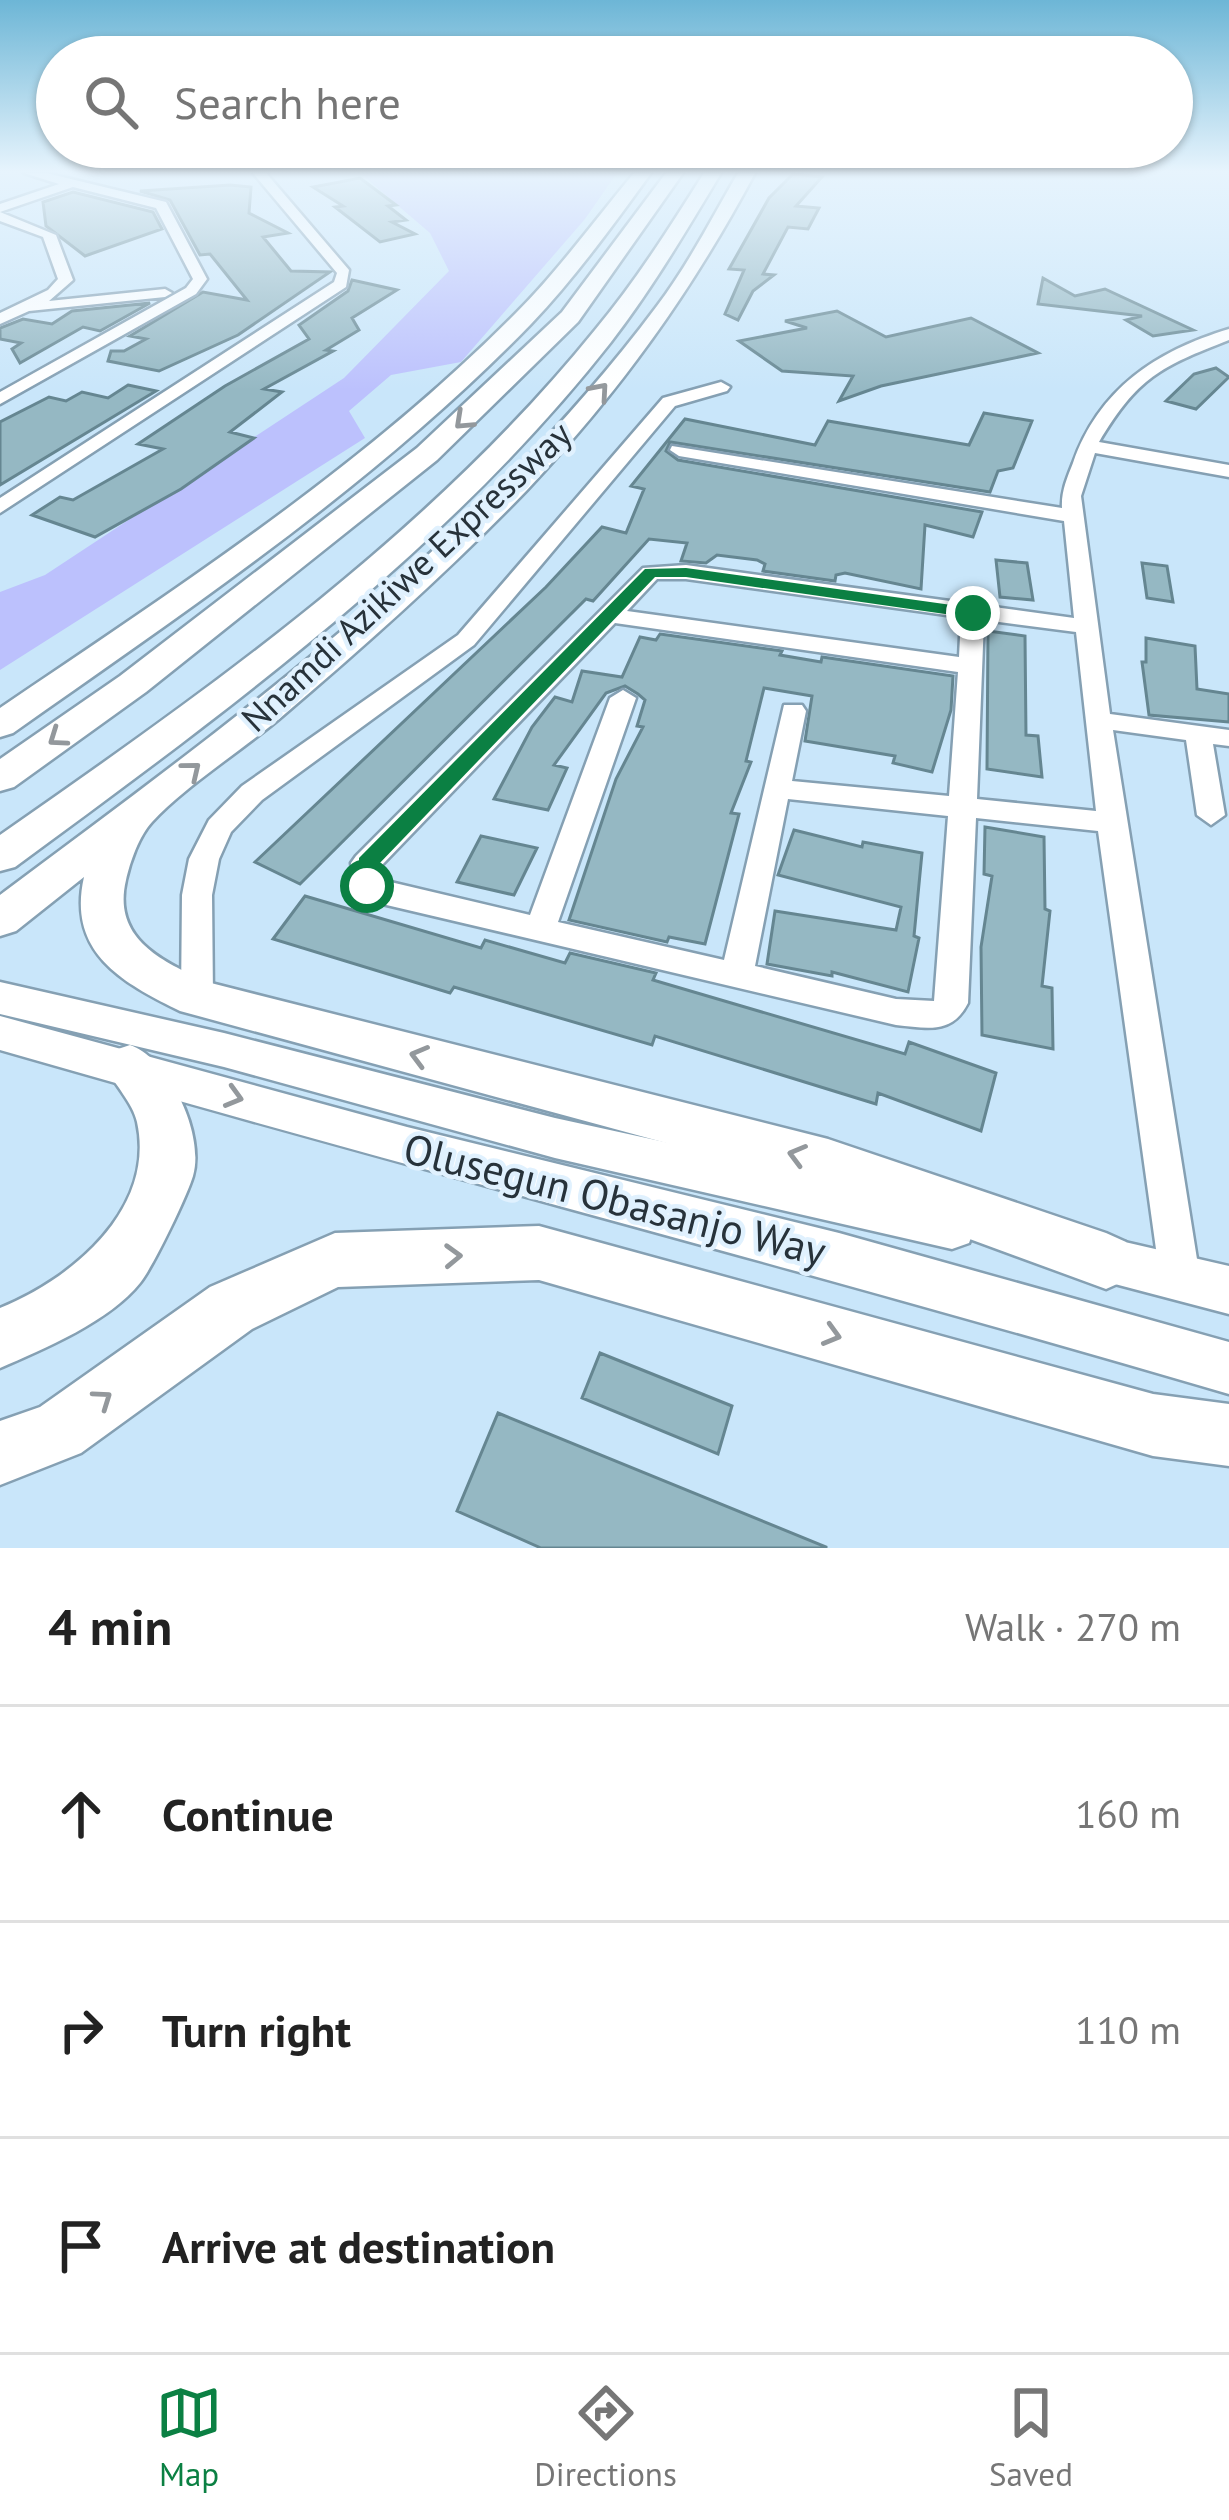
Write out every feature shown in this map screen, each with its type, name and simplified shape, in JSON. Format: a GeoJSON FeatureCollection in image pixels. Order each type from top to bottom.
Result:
{"type":"FeatureCollection","features":[{"type":"Feature","properties":{"kind":"highway"},"geometry":{"type":"LineString","coordinates":[[0,725],[185,597],[417,416],[525,317],[584,245]]}},
{"type":"Feature","properties":{"kind":"highway","name":"Nnamdi Azikiwe Expressway"},"geometry":{"type":"LineString","coordinates":[[0,778],[133,684],[428,454],[571,317],[623,245]]}},
{"type":"Feature","properties":{"kind":"highway","name":"Nnamdi Azikiwe Expressway"},"geometry":{"type":"LineString","coordinates":[[0,856],[205,704],[515,436],[639,289],[667,245]]}},
{"type":"Feature","properties":{"kind":"highway","name":"Nnamdi Azikiwe Expressway"},"geometry":{"type":"LineString","coordinates":[[0,919],[348,640],[540,461],[642,340],[706,245]]}},
{"type":"Feature","properties":{"kind":"highway"},"geometry":{"type":"LineString","coordinates":[[639,289],[642,340]]}},
{"type":"Feature","properties":{"kind":"highway"},"geometry":{"type":"LineString","coordinates":[[417,416],[571,317]]}},
{"type":"Feature","properties":{"kind":"highway"},"geometry":{"type":"LineString","coordinates":[[135,814],[113,851],[100,890],[104,931],[116,952],[151,978],[197,998],[828,1163],[1106,1261]]}},
{"type":"Feature","properties":{"kind":"highway"},"geometry":{"type":"LineString","coordinates":[[0,1338],[50,1317],[120,1264],[168,1172],[162,1113],[130,1066]]}},
{"type":"Feature","properties":{"kind":"highway"},"geometry":{"type":"LineString","coordinates":[[0,1453],[59,1431],[231,1308],[334,1260],[539,1253],[1153,1425],[1229,1436]]}},
{"type":"Feature","properties":{"kind":"main road","name":"Olusegun Obasanjo Way"},"geometry":{"type":"LineString","coordinates":[[1,1010],[224,1050],[555,1138],[1229,1290]]}},
{"type":"Feature","properties":{"kind":"main road","name":"Olusegun Obasanjo Way"},"geometry":{"type":"LineString","coordinates":[[1,1010],[130,1066],[406,1147],[839,1256],[1229,1368]]}},
{"type":"Feature","properties":{"kind":"street"},"geometry":{"type":"LineString","coordinates":[[0,319],[61,288],[66,280],[53,245]]}},
{"type":"Feature","properties":{"kind":"street"},"geometry":{"type":"LineString","coordinates":[[0,399],[191,291],[200,279],[182,245]]}},
{"type":"Feature","properties":{"kind":"street"},"geometry":{"type":"LineString","coordinates":[[0,507],[341,284],[344,273],[320,245]]}},
{"type":"Feature","properties":{"kind":"street"},"geometry":{"type":"LineString","coordinates":[[23,308],[165,293]]}},
{"type":"Feature","properties":{"kind":"street"},"geometry":{"type":"LineString","coordinates":[[1180,1278],[1111,822],[1071,496],[1088,446],[1124,390],[1159,362],[1229,334]]}},
{"type":"Feature","properties":{"kind":"street"},"geometry":{"type":"LineString","coordinates":[[197,998],[197,895],[204,859],[220,827],[252,793],[466,640],[669,402],[721,387]]}},
{"type":"Feature","properties":{"kind":"street"},"geometry":{"type":"LineString","coordinates":[[1088,446],[1229,471]]}},
{"type":"Feature","properties":{"kind":"street"},"geometry":{"type":"LineString","coordinates":[[679,450],[1073,516]]}},
{"type":"Feature","properties":{"kind":"street"},"geometry":{"type":"LineString","coordinates":[[973,613],[952,1003],[942,1015],[896,1012],[367,886],[366,863],[641,578],[664,571],[1087,627]]}},
{"type":"Feature","properties":{"kind":"street"},"geometry":{"type":"LineString","coordinates":[[606,615],[970,666]]}},
{"type":"Feature","properties":{"kind":"street"},"geometry":{"type":"LineString","coordinates":[[539,930],[623,698]]}},
{"type":"Feature","properties":{"kind":"street"},"geometry":{"type":"LineString","coordinates":[[737,975],[793,711]]}},
{"type":"Feature","properties":{"kind":"street"},"geometry":{"type":"LineString","coordinates":[[1099,720],[1229,738]]}},
{"type":"Feature","properties":{"kind":"street"},"geometry":{"type":"LineString","coordinates":[[1198,734],[1211,815]]}},
{"type":"Feature","properties":{"kind":"street"},"geometry":{"type":"LineString","coordinates":[[776,789],[1111,822]]}},
{"type":"Feature","properties":{"kind":"shaded area"},"geometry":{"type":"Polygon","coordinates":[[[436,245],[562,245],[461,362],[391,375],[349,411],[365,438],[0,670],[0,592],[45,575],[344,378],[449,271],[436,245]]]}},
{"type":"Feature","properties":{"kind":"building"},"geometry":{"type":"Polygon","coordinates":[[[71,245],[116,245],[85,256],[71,245]]]}},
{"type":"Feature","properties":{"kind":"building"},"geometry":{"type":"Polygon","coordinates":[[[195,245],[270,245],[291,271],[330,272],[238,335],[159,371],[108,361],[111,351],[124,351],[146,339],[130,336],[203,292],[247,300],[210,254],[200,255],[195,245]]]}},
{"type":"Feature","properties":{"kind":"building"},"geometry":{"type":"Polygon","coordinates":[[[742,245],[778,245],[763,274],[774,275],[753,291],[738,320],[725,314],[744,270],[729,269],[742,245]]]}},
{"type":"Feature","properties":{"kind":"building"},"geometry":{"type":"Polygon","coordinates":[[[1043,278],[1075,296],[1105,289],[1193,330],[1153,336],[1126,320],[1142,316],[1038,304],[1043,278]]]}},
{"type":"Feature","properties":{"kind":"building"},"geometry":{"type":"Polygon","coordinates":[[[352,280],[397,290],[352,318],[359,330],[326,350],[333,351],[264,389],[282,392],[230,432],[254,438],[181,489],[95,537],[32,515],[60,497],[73,500],[163,449],[138,444],[225,386],[309,339],[299,325],[348,291],[352,280]]]}},
{"type":"Feature","properties":{"kind":"building"},"geometry":{"type":"Polygon","coordinates":[[[150,303],[100,331],[83,327],[20,363],[12,349],[21,343],[0,339],[0,328],[23,319],[52,324],[72,311],[150,303]]]}},
{"type":"Feature","properties":{"kind":"building"},"geometry":{"type":"Polygon","coordinates":[[[837,311],[886,337],[971,318],[1038,353],[881,386],[839,401],[853,376],[782,371],[739,341],[807,328],[785,321],[837,311]]]}},
{"type":"Feature","properties":{"kind":"building"},"geometry":{"type":"Polygon","coordinates":[[[1216,368],[1229,377],[1196,409],[1166,401],[1194,374],[1216,368]]]}},
{"type":"Feature","properties":{"kind":"building"},"geometry":{"type":"Polygon","coordinates":[[[128,385],[156,391],[0,485],[0,422],[49,397],[66,401],[82,392],[108,398],[128,385]]]}},
{"type":"Feature","properties":{"kind":"building"},"geometry":{"type":"Polygon","coordinates":[[[984,413],[1032,421],[1013,468],[998,471],[990,492],[670,442],[666,451],[678,460],[982,512],[973,537],[925,525],[921,589],[845,573],[836,575],[835,581],[763,571],[765,564],[757,560],[717,555],[706,563],[681,561],[687,543],[649,539],[593,601],[586,599],[300,884],[255,862],[546,587],[602,527],[626,533],[644,489],[631,486],[685,419],[815,445],[828,421],[969,445],[984,413]]]}},
{"type":"Feature","properties":{"kind":"building"},"geometry":{"type":"Polygon","coordinates":[[[996,560],[1027,563],[1033,600],[1000,597],[996,560]]]}},
{"type":"Feature","properties":{"kind":"building"},"geometry":{"type":"Polygon","coordinates":[[[1142,563],[1167,566],[1173,602],[1147,598],[1142,563]]]}},
{"type":"Feature","properties":{"kind":"building"},"geometry":{"type":"Polygon","coordinates":[[[988,631],[1025,636],[1026,735],[1038,736],[1042,777],[987,769],[988,631]]]}},
{"type":"Feature","properties":{"kind":"building"},"geometry":{"type":"Polygon","coordinates":[[[660,634],[782,651],[780,655],[821,662],[822,657],[953,676],[951,710],[932,772],[893,763],[895,756],[805,741],[812,696],[764,688],[746,761],[751,762],[731,813],[739,814],[705,944],[669,937],[667,942],[569,920],[616,779],[643,727],[637,726],[645,700],[638,694],[625,686],[606,693],[554,765],[567,768],[548,810],[494,799],[532,727],[555,697],[572,702],[582,671],[622,677],[640,637],[656,640],[660,634]]]}},
{"type":"Feature","properties":{"kind":"building"},"geometry":{"type":"Polygon","coordinates":[[[1146,638],[1195,646],[1197,689],[1229,694],[1229,722],[1149,715],[1142,662],[1146,662],[1146,638]]]}},
{"type":"Feature","properties":{"kind":"building"},"geometry":{"type":"Polygon","coordinates":[[[985,827],[1044,837],[1045,909],[1050,911],[1042,986],[1052,988],[1053,1049],[982,1035],[981,947],[992,876],[984,874],[985,827]]]}},
{"type":"Feature","properties":{"kind":"building"},"geometry":{"type":"Polygon","coordinates":[[[794,830],[862,847],[863,842],[922,853],[914,936],[919,938],[908,992],[832,972],[832,976],[767,964],[775,911],[896,930],[901,907],[778,875],[794,830]]]}},
{"type":"Feature","properties":{"kind":"building"},"geometry":{"type":"Polygon","coordinates":[[[481,836],[537,848],[514,895],[457,882],[481,836]]]}},
{"type":"Feature","properties":{"kind":"building"},"geometry":{"type":"Polygon","coordinates":[[[305,896],[481,948],[485,940],[565,963],[570,953],[656,973],[653,980],[905,1054],[909,1042],[996,1073],[981,1131],[878,1093],[876,1104],[655,1036],[652,1045],[454,987],[450,993],[273,939],[305,896]]]}},
{"type":"Feature","properties":{"kind":"building"},"geometry":{"type":"Polygon","coordinates":[[[600,1353],[732,1406],[718,1454],[582,1398],[600,1353]]]}},
{"type":"Feature","properties":{"kind":"building"},"geometry":{"type":"Polygon","coordinates":[[[498,1413],[826,1548],[541,1548],[457,1511],[498,1413]]]}},
{"type":"Feature","properties":{"kind":"route"},"geometry":{"type":"LineString","coordinates":[[367,886],[366,863],[641,578],[651,573],[686,572],[973,613]]}}]}
